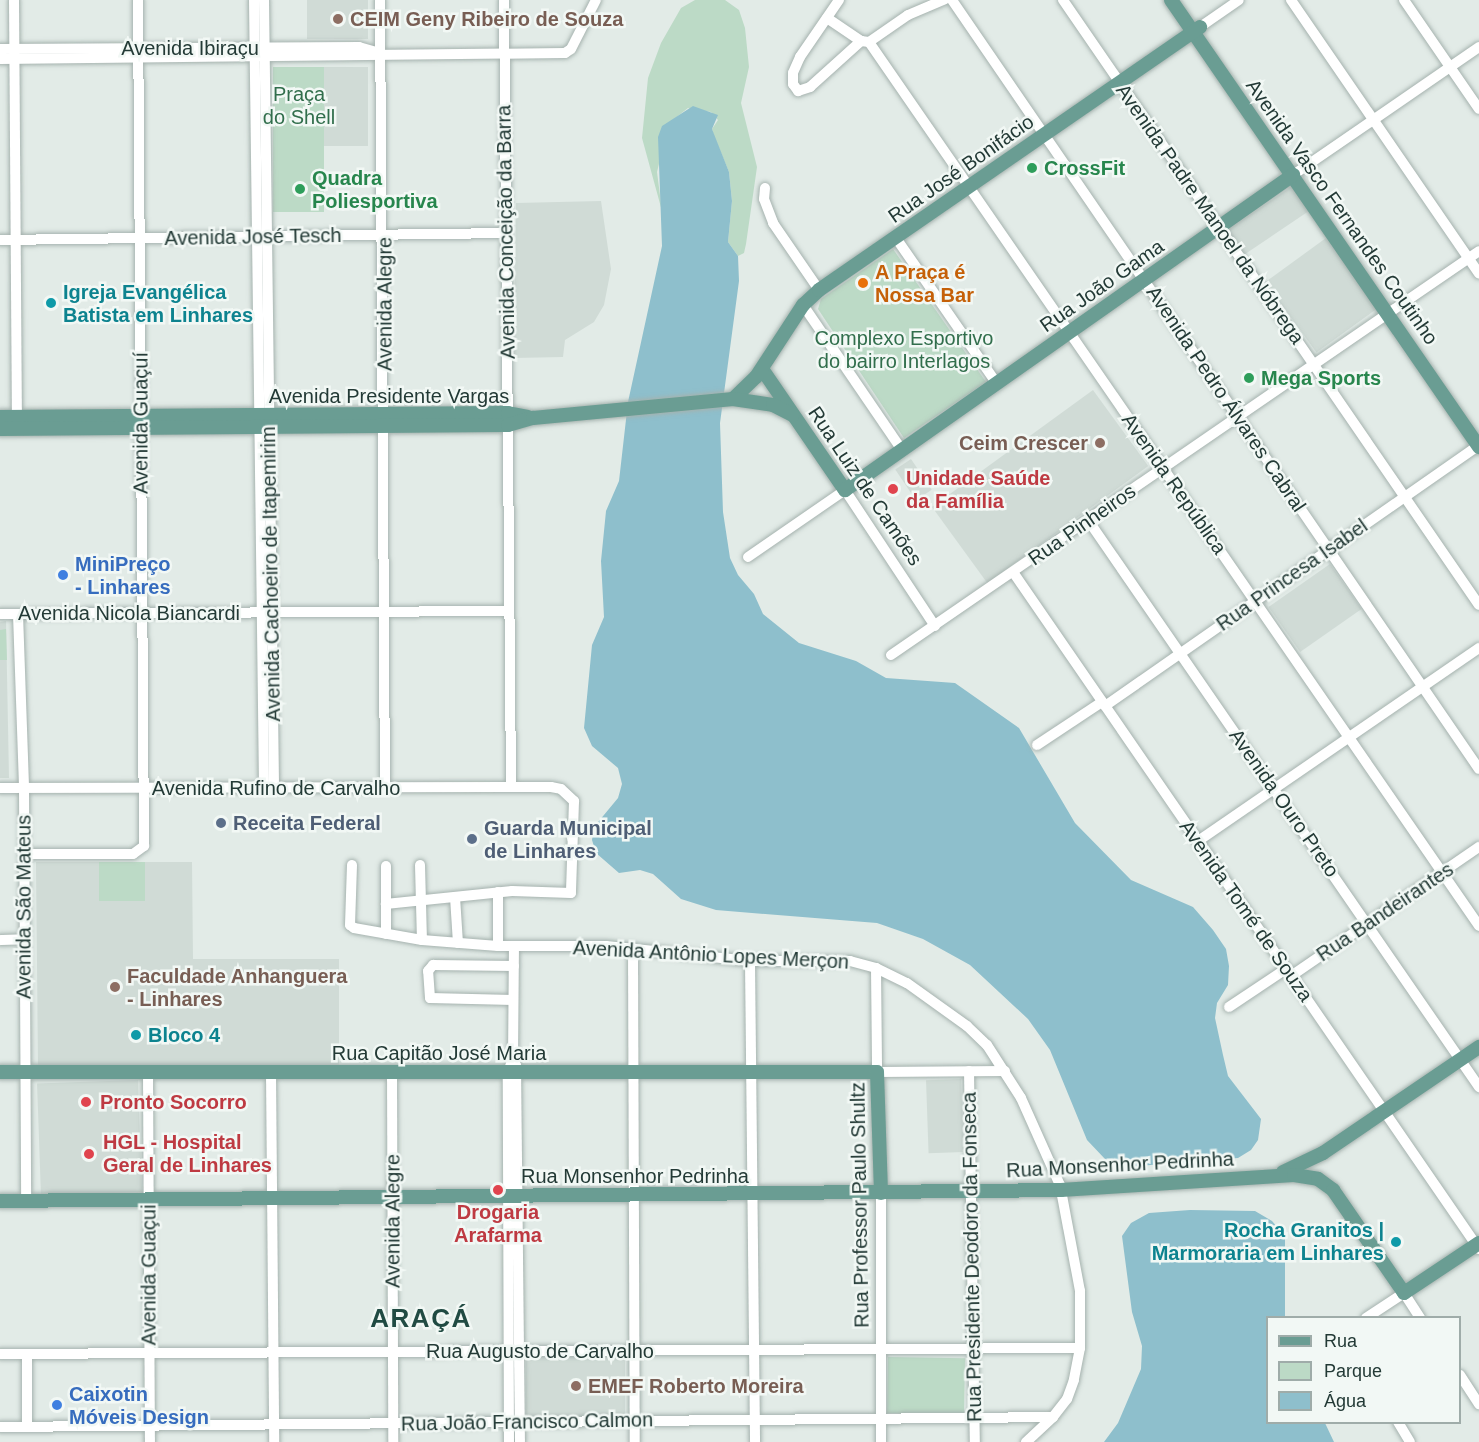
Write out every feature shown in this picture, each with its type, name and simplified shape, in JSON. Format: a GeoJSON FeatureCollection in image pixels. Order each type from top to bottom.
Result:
{"type":"FeatureCollection","features":[{"type":"Feature","properties":{"kind":"main road","name":"Avenida Vasco Fernandes Coutinho"},"geometry":{"type":"LineString","coordinates":[[1171,0],[1197,29],[1479,442]]}},
{"type":"Feature","properties":{"kind":"main road","name":"Avenida Vasco Fernandes Coutinho"},"geometry":{"type":"LineString","coordinates":[[1182,0],[1197,29]]}},
{"type":"Feature","properties":{"kind":"main road","name":"Rua José Bonifácio"},"geometry":{"type":"LineString","coordinates":[[730,400],[762,369],[803,305],[819,290],[1197,29]]}},
{"type":"Feature","properties":{"kind":"main road","name":"Rua João Gama"},"geometry":{"type":"LineString","coordinates":[[845,490],[1297,173]]}},
{"type":"Feature","properties":{"kind":"main road","name":"Rua Luiz de Camões"},"geometry":{"type":"LineString","coordinates":[[762,369],[845,490]]}},
{"type":"Feature","properties":{"kind":"main road","name":"Avenida Presidente Vargas"},"geometry":{"type":"LineString","coordinates":[[0,429],[17,423],[508,419],[585,416],[730,400],[773,405],[793,415]]}},
{"type":"Feature","properties":{"kind":"main road","name":"Avenida Presidente Vargas"},"geometry":{"type":"LineString","coordinates":[[0,417],[17,423]]}},
{"type":"Feature","properties":{"kind":"main road"},"geometry":{"type":"LineString","coordinates":[[1270,1176],[1323,1153],[1479,1047]]}},
{"type":"Feature","properties":{"kind":"main road","name":"Rua Capitão José Maria"},"geometry":{"type":"LineString","coordinates":[[0,1072],[877,1072]]}},
{"type":"Feature","properties":{"kind":"main road","name":"Rua Professor Paulo Shultz"},"geometry":{"type":"LineString","coordinates":[[877,1072],[881,1193]]}},
{"type":"Feature","properties":{"kind":"main road"},"geometry":{"type":"LineString","coordinates":[[1323,1153],[1320,1165],[1333,1190],[1404,1293],[1478,1246]]}},
{"type":"Feature","properties":{"kind":"main road"},"geometry":{"type":"LineString","coordinates":[[1270,1176],[1307,1176],[1333,1190]]}},
{"type":"Feature","properties":{"kind":"main road","name":"Rua Monsenhor Pedrinha"},"geometry":{"type":"LineString","coordinates":[[0,1201],[1061,1190],[1270,1176]]}},
{"type":"Feature","properties":{"kind":"street"},"geometry":{"type":"LineString","coordinates":[[14,0],[17,423]]}},
{"type":"Feature","properties":{"kind":"street","name":"Avenida Guaçuí"},"geometry":{"type":"LineString","coordinates":[[24,854],[133,854],[144,846],[138,0]]}},
{"type":"Feature","properties":{"kind":"street"},"geometry":{"type":"LineString","coordinates":[[254,0],[260,53]]}},
{"type":"Feature","properties":{"kind":"street","name":"Avenida Cachoeiro de Itapemirim"},"geometry":{"type":"LineString","coordinates":[[264,0],[260,53],[269,787]]}},
{"type":"Feature","properties":{"kind":"street","name":"Avenida Alegre"},"geometry":{"type":"LineString","coordinates":[[380,0],[387,612],[385,787]]}},
{"type":"Feature","properties":{"kind":"street","name":"Avenida Conceição da Barra"},"geometry":{"type":"LineString","coordinates":[[504,0],[511,787]]}},
{"type":"Feature","properties":{"kind":"street","name":"Avenida Ibiraçu"},"geometry":{"type":"LineString","coordinates":[[0,59],[15,54],[260,53],[359,58],[380,53],[569,52],[596,0]]}},
{"type":"Feature","properties":{"kind":"street"},"geometry":{"type":"LineString","coordinates":[[839,0],[800,57],[793,73],[795,89],[802,91],[810,87],[865,42],[908,15],[944,0]]}},
{"type":"Feature","properties":{"kind":"street","name":"Avenida Pedro Álvares Cabral"},"geometry":{"type":"LineString","coordinates":[[952,0],[1479,769]]}},
{"type":"Feature","properties":{"kind":"street","name":"Avenida Padre Manoel da Nóbrega"},"geometry":{"type":"LineString","coordinates":[[1063,0],[1479,605]]}},
{"type":"Feature","properties":{"kind":"street","name":"Rua José Bonifácio"},"geometry":{"type":"LineString","coordinates":[[1197,29],[1239,0]]}},
{"type":"Feature","properties":{"kind":"street"},"geometry":{"type":"LineString","coordinates":[[1291,0],[1479,274]]}},
{"type":"Feature","properties":{"kind":"street"},"geometry":{"type":"LineString","coordinates":[[1404,0],[1479,109]]}},
{"type":"Feature","properties":{"kind":"street","name":"Avenida República"},"geometry":{"type":"LineString","coordinates":[[827,18],[865,42],[969,187],[1479,926]]}},
{"type":"Feature","properties":{"kind":"street","name":"Rua João Gama"},"geometry":{"type":"LineString","coordinates":[[1297,173],[1479,46]]}},
{"type":"Feature","properties":{"kind":"street","name":"Avenida Ibiraçu"},"geometry":{"type":"LineString","coordinates":[[0,48],[15,54]]}},
{"type":"Feature","properties":{"kind":"street"},"geometry":{"type":"LineString","coordinates":[[765,188],[764,199],[773,223],[819,290]]}},
{"type":"Feature","properties":{"kind":"street","name":"Avenida José Tesch"},"geometry":{"type":"LineString","coordinates":[[0,240],[506,233]]}},
{"type":"Feature","properties":{"kind":"street"},"geometry":{"type":"LineString","coordinates":[[896,238],[997,384]]}},
{"type":"Feature","properties":{"kind":"street","name":"Rua Pinheiros"},"geometry":{"type":"LineString","coordinates":[[891,655],[1479,251]]}},
{"type":"Feature","properties":{"kind":"street"},"geometry":{"type":"LineString","coordinates":[[803,305],[902,450]]}},
{"type":"Feature","properties":{"kind":"street","name":"Rua Princesa Isabel"},"geometry":{"type":"LineString","coordinates":[[1036,745],[1180,653],[1479,442]]}},
{"type":"Feature","properties":{"kind":"street","name":"Rua João Gama"},"geometry":{"type":"LineString","coordinates":[[748,557],[845,490]]}},
{"type":"Feature","properties":{"kind":"street","name":"Rua Luiz de Camões"},"geometry":{"type":"LineString","coordinates":[[845,490],[935,626]]}},
{"type":"Feature","properties":{"kind":"street","name":"Avenida Ouro Preto"},"geometry":{"type":"LineString","coordinates":[[1088,520],[1479,1087]]}},
{"type":"Feature","properties":{"kind":"street","name":"Avenida Tomé de Souza"},"geometry":{"type":"LineString","coordinates":[[1013,572],[1478,1246]]}},
{"type":"Feature","properties":{"kind":"street","name":"Avenida Nicola Biancardi"},"geometry":{"type":"LineString","coordinates":[[0,614],[509,611]]}},
{"type":"Feature","properties":{"kind":"street","name":"Avenida São Mateus"},"geometry":{"type":"LineString","coordinates":[[18,614],[24,788],[26,1200]]}},
{"type":"Feature","properties":{"kind":"street"},"geometry":{"type":"LineString","coordinates":[[1198,842],[1479,648]]}},
{"type":"Feature","properties":{"kind":"street","name":"Avenida Rufino de Carvalho"},"geometry":{"type":"LineString","coordinates":[[0,789],[551,787],[569,794],[577,808],[572,891],[567,894],[498,892]]}},
{"type":"Feature","properties":{"kind":"street","name":"Rua Bandeirantes"},"geometry":{"type":"LineString","coordinates":[[1229,1007],[1367,924],[1479,847]]}},
{"type":"Feature","properties":{"kind":"street","name":"Avenida Antônio Lopes Merçon"},"geometry":{"type":"LineString","coordinates":[[352,865],[352,927],[422,940],[498,946],[633,948],[750,961],[823,959],[876,968],[936,1001],[967,1026],[987,1045],[1005,1071],[1061,1190],[1080,1291],[1080,1348],[1067,1399],[1053,1417],[1026,1442]]}},
{"type":"Feature","properties":{"kind":"street"},"geometry":{"type":"LineString","coordinates":[[420,865],[422,940]]}},
{"type":"Feature","properties":{"kind":"street"},"geometry":{"type":"LineString","coordinates":[[386,866],[386,934]]}},
{"type":"Feature","properties":{"kind":"street"},"geometry":{"type":"LineString","coordinates":[[386,904],[421,903],[498,892],[498,946]]}},
{"type":"Feature","properties":{"kind":"street"},"geometry":{"type":"LineString","coordinates":[[456,897],[458,943]]}},
{"type":"Feature","properties":{"kind":"street"},"geometry":{"type":"LineString","coordinates":[[0,940],[24,939]]}},
{"type":"Feature","properties":{"kind":"street"},"geometry":{"type":"LineString","coordinates":[[509,1442],[514,1422],[514,947]]}},
{"type":"Feature","properties":{"kind":"street"},"geometry":{"type":"LineString","coordinates":[[633,948],[635,1442]]}},
{"type":"Feature","properties":{"kind":"street"},"geometry":{"type":"LineString","coordinates":[[750,961],[755,1442]]}},
{"type":"Feature","properties":{"kind":"street"},"geometry":{"type":"LineString","coordinates":[[513,1000],[433,999],[428,995],[430,966],[514,966]]}},
{"type":"Feature","properties":{"kind":"street","name":"Rua Professor Paulo Shultz"},"geometry":{"type":"LineString","coordinates":[[876,968],[877,1072]]}},
{"type":"Feature","properties":{"kind":"street","name":"Rua Presidente Deodoro da Fonseca"},"geometry":{"type":"LineString","coordinates":[[969,1071],[975,1442]]}},
{"type":"Feature","properties":{"kind":"street"},"geometry":{"type":"LineString","coordinates":[[877,1072],[1005,1071]]}},
{"type":"Feature","properties":{"kind":"street","name":"Avenida Guaçui"},"geometry":{"type":"LineString","coordinates":[[148,1072],[150,1442]]}},
{"type":"Feature","properties":{"kind":"street"},"geometry":{"type":"LineString","coordinates":[[272,1072],[274,1442]]}},
{"type":"Feature","properties":{"kind":"street","name":"Avenida Alegre"},"geometry":{"type":"LineString","coordinates":[[393,1072],[393,1442]]}},
{"type":"Feature","properties":{"kind":"street","name":"Rua Professor Paulo Shultz"},"geometry":{"type":"LineString","coordinates":[[881,1193],[881,1442]]}},
{"type":"Feature","properties":{"kind":"street"},"geometry":{"type":"LineString","coordinates":[[1368,1316],[1404,1293],[1419,1316]]}},
{"type":"Feature","properties":{"kind":"street","name":"Rua Augusto de Carvalho"},"geometry":{"type":"LineString","coordinates":[[0,1354],[1080,1348]]}},
{"type":"Feature","properties":{"kind":"street"},"geometry":{"type":"LineString","coordinates":[[27,1354],[27,1427]]}},
{"type":"Feature","properties":{"kind":"street"},"geometry":{"type":"LineString","coordinates":[[1461,1377],[1479,1404]]}},
{"type":"Feature","properties":{"kind":"street","name":"Rua João Francisco Calmon"},"geometry":{"type":"LineString","coordinates":[[0,1427],[1053,1417]]}},
{"type":"Feature","properties":{"kind":"street"},"geometry":{"type":"LineString","coordinates":[[514,1422],[520,1442]]}},
{"type":"Feature","properties":{"kind":"street"},"geometry":{"type":"LineString","coordinates":[[1399,1424],[1410,1442]]}},
{"type":"Feature","properties":{"kind":"shaded area","name":"CEIM Geny Ribeiro de Souza"},"geometry":{"type":"Polygon","coordinates":[[[307,0],[368,0],[368,39],[307,39],[307,0]]]}},
{"type":"Feature","properties":{"kind":"shaded area"},"geometry":{"type":"Polygon","coordinates":[[[324,67],[368,67],[368,146],[324,146],[324,67]]]}},
{"type":"Feature","properties":{"kind":"shaded area"},"geometry":{"type":"Polygon","coordinates":[[[1294,185],[1311,210],[1244,255],[1228,230],[1294,185]]]}},
{"type":"Feature","properties":{"kind":"shaded area"},"geometry":{"type":"Polygon","coordinates":[[[601,201],[611,269],[604,305],[594,322],[565,340],[563,357],[514,358],[516,203],[601,201]]]}},
{"type":"Feature","properties":{"kind":"shaded area"},"geometry":{"type":"Polygon","coordinates":[[[1326,238],[1377,308],[1316,352],[1265,282],[1326,238]]]}},
{"type":"Feature","properties":{"kind":"shaded area"},"geometry":{"type":"Polygon","coordinates":[[[1093,390],[1148,466],[987,583],[932,507],[1093,390]]]}},
{"type":"Feature","properties":{"kind":"shaded area"},"geometry":{"type":"Polygon","coordinates":[[[911,459],[932,490],[916,500],[895,470],[911,459]]]}},
{"type":"Feature","properties":{"kind":"shaded area"},"geometry":{"type":"Polygon","coordinates":[[[1330,564],[1362,609],[1300,652],[1269,607],[1330,564]]]}},
{"type":"Feature","properties":{"kind":"shaded area"},"geometry":{"type":"Polygon","coordinates":[[[6,621],[9,778],[0,778],[0,622],[6,621]]]}},
{"type":"Feature","properties":{"kind":"shaded area","name":"Faculdade Anhanguera - Linhares"},"geometry":{"type":"Polygon","coordinates":[[[36,862],[192,862],[193,959],[339,959],[339,1065],[38,1066],[36,862]]]}},
{"type":"Feature","properties":{"kind":"shaded area"},"geometry":{"type":"Polygon","coordinates":[[[961,1079],[964,1152],[929,1153],[926,1080],[961,1079]]]}},
{"type":"Feature","properties":{"kind":"shaded area","name":"HGL - Hospital Geral de Linhares"},"geometry":{"type":"Polygon","coordinates":[[[138,1080],[142,1192],[41,1195],[37,1084],[138,1080]]]}},
{"type":"Feature","properties":{"kind":"shaded area","name":"EMEF Roberto Moreira"},"geometry":{"type":"Polygon","coordinates":[[[526,1356],[625,1356],[625,1416],[526,1416],[526,1356]]]}},
{"type":"Feature","properties":{"kind":"green space"},"geometry":{"type":"Polygon","coordinates":[[[695,0],[725,0],[739,10],[745,28],[749,67],[741,103],[757,167],[746,244],[744,253],[738,256],[728,242],[732,201],[729,172],[712,129],[718,120],[711,112],[688,108],[669,123],[657,172],[662,211],[642,138],[648,78],[661,43],[681,8],[695,0]]]}},
{"type":"Feature","properties":{"kind":"green space","name":"Praça do Shell"},"geometry":{"type":"Polygon","coordinates":[[[273,67],[324,67],[324,212],[273,212],[273,67]]]}},
{"type":"Feature","properties":{"kind":"green space","name":"Complexo Esportivo do bairro Interlagos"},"geometry":{"type":"Polygon","coordinates":[[[893,249],[986,382],[904,438],[818,309],[821,299],[893,249]]]}},
{"type":"Feature","properties":{"kind":"green space"},"geometry":{"type":"Polygon","coordinates":[[[6,629],[7,660],[0,660],[0,630],[6,629]]]}},
{"type":"Feature","properties":{"kind":"green space"},"geometry":{"type":"Polygon","coordinates":[[[99,862],[145,862],[145,901],[99,901],[99,862]]]}},
{"type":"Feature","properties":{"kind":"green space"},"geometry":{"type":"Polygon","coordinates":[[[888,1357],[965,1358],[964,1414],[887,1413],[888,1357]]]}},
{"type":"Feature","properties":{"kind":"water"},"geometry":{"type":"Polygon","coordinates":[[[693,106],[718,115],[712,129],[729,172],[732,201],[728,242],[738,256],[739,281],[720,423],[723,512],[730,558],[738,575],[754,594],[763,614],[799,643],[856,661],[886,678],[955,683],[1019,728],[1075,823],[1131,880],[1193,907],[1213,930],[1226,949],[1229,966],[1228,985],[1217,1003],[1215,1018],[1228,1076],[1261,1119],[1258,1140],[1251,1150],[1238,1158],[1126,1167],[1105,1159],[1087,1140],[1050,1050],[1028,1019],[970,965],[923,939],[877,923],[716,910],[681,899],[653,874],[640,870],[619,873],[596,853],[592,840],[594,827],[618,798],[622,784],[618,768],[592,746],[584,728],[592,645],[604,617],[601,561],[606,511],[619,481],[628,402],[662,246],[658,137],[662,126],[693,106]]]}},
{"type":"Feature","properties":{"kind":"water"},"geometry":{"type":"Polygon","coordinates":[[[1190,1210],[1255,1211],[1272,1221],[1285,1236],[1285,1316],[1266,1316],[1266,1424],[1325,1424],[1334,1442],[1104,1442],[1118,1423],[1141,1369],[1142,1346],[1132,1312],[1122,1236],[1131,1223],[1149,1213],[1190,1210]]]}},
{"type":"Feature","properties":{"kind":"place","name":"CEIM Geny Ribeiro de Souza"},"geometry":{"type":"Point","coordinates":[338,19]}},
{"type":"Feature","properties":{"kind":"place","name":"CrossFit"},"geometry":{"type":"Point","coordinates":[1032,168]}},
{"type":"Feature","properties":{"kind":"place","name":"Quadra Poliesportiva"},"geometry":{"type":"Point","coordinates":[300,189]}},
{"type":"Feature","properties":{"kind":"place","name":"A Praça é Nossa Bar"},"geometry":{"type":"Point","coordinates":[863,283]}},
{"type":"Feature","properties":{"kind":"place","name":"Igreja Evangélica Batista em Linhares"},"geometry":{"type":"Point","coordinates":[51,303]}},
{"type":"Feature","properties":{"kind":"place","name":"Mega Sports"},"geometry":{"type":"Point","coordinates":[1249,378]}},
{"type":"Feature","properties":{"kind":"place","name":"Ceim Crescer"},"geometry":{"type":"Point","coordinates":[1100,443]}},
{"type":"Feature","properties":{"kind":"place","name":"Unidade Saúde da Família"},"geometry":{"type":"Point","coordinates":[893,489]}},
{"type":"Feature","properties":{"kind":"place","name":"MiniPreço - Linhares"},"geometry":{"type":"Point","coordinates":[63,575]}},
{"type":"Feature","properties":{"kind":"place","name":"Receita Federal"},"geometry":{"type":"Point","coordinates":[221,823]}},
{"type":"Feature","properties":{"kind":"place","name":"Guarda Municipal de Linhares"},"geometry":{"type":"Point","coordinates":[472,839]}},
{"type":"Feature","properties":{"kind":"place","name":"Faculdade Anhanguera - Linhares"},"geometry":{"type":"Point","coordinates":[115,987]}},
{"type":"Feature","properties":{"kind":"place","name":"Bloco 4"},"geometry":{"type":"Point","coordinates":[136,1035]}},
{"type":"Feature","properties":{"kind":"place","name":"Pronto Socorro"},"geometry":{"type":"Point","coordinates":[86,1102]}},
{"type":"Feature","properties":{"kind":"place","name":"HGL - Hospital Geral de Linhares"},"geometry":{"type":"Point","coordinates":[89,1154]}},
{"type":"Feature","properties":{"kind":"place","name":"Drogaria Arafarma"},"geometry":{"type":"Point","coordinates":[498,1190]}},
{"type":"Feature","properties":{"kind":"place","name":"Rocha Granitos | Marmoraria em Linhares"},"geometry":{"type":"Point","coordinates":[1396,1242]}},
{"type":"Feature","properties":{"kind":"place","name":"EMEF Roberto Moreira"},"geometry":{"type":"Point","coordinates":[576,1386]}},
{"type":"Feature","properties":{"kind":"place","name":"Caixotin Móveis Design"},"geometry":{"type":"Point","coordinates":[57,1405]}},
{"type":"Feature","properties":{"kind":"district","name":"ARAÇÁ"},"geometry":{"type":"Point","coordinates":[421,1319]}}]}
